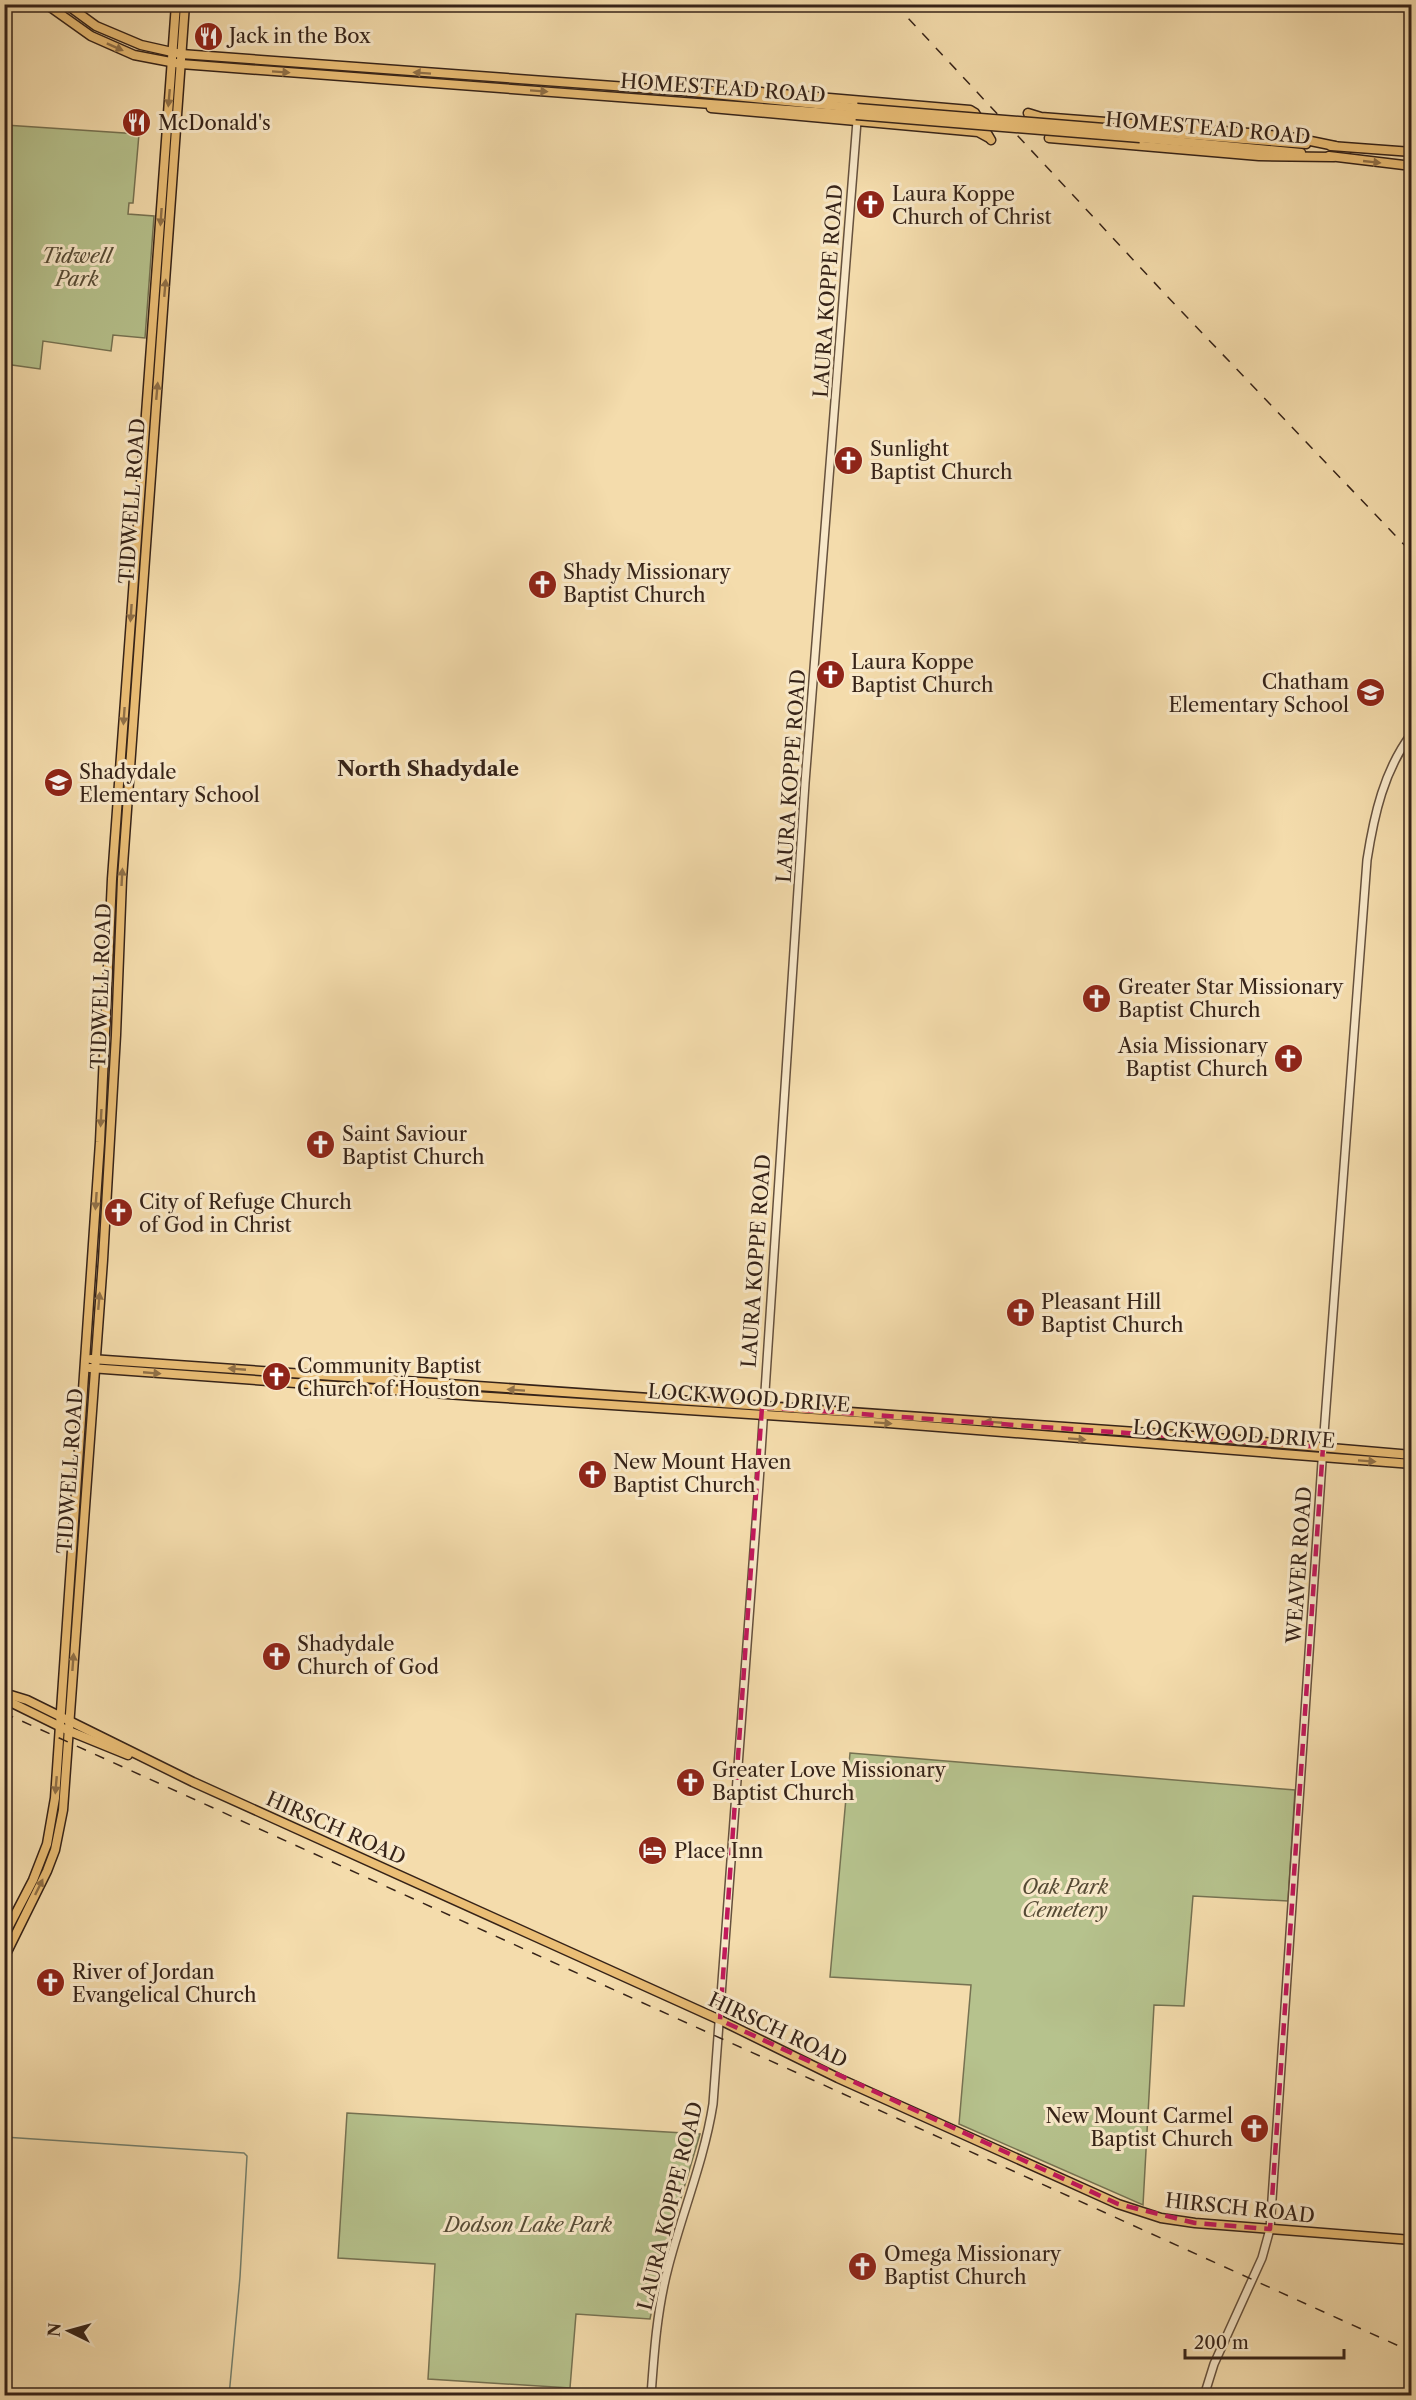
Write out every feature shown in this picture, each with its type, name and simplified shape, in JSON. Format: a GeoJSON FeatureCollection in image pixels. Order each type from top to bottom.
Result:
{"type":"FeatureCollection","features":[{"type":"Feature","properties":{"kind":"main road","name":"HOMESTEAD ROAD"},"geometry":{"type":"LineString","coordinates":[[46,4],[91,36],[134,55],[177,64],[338,76],[569,88],[681,91],[857,115]]}},
{"type":"Feature","properties":{"kind":"main road","name":"HOMESTEAD ROAD"},"geometry":{"type":"LineString","coordinates":[[66,4],[96,26],[141,45],[177,53],[569,88],[675,102],[1412,152]]}},
{"type":"Feature","properties":{"kind":"main road","name":"TIDWELL ROAD"},"geometry":{"type":"LineString","coordinates":[[82,1460],[94,1364],[103,1260],[122,879],[177,64],[176,4]]}},
{"type":"Feature","properties":{"kind":"main road","name":"TIDWELL ROAD"},"geometry":{"type":"LineString","coordinates":[[177,53],[185,4]]}},
{"type":"Feature","properties":{"kind":"main road"},"geometry":{"type":"LineString","coordinates":[[257,70],[259,60]]}},
{"type":"Feature","properties":{"kind":"main road","name":"TIDWELL ROAD"},"geometry":{"type":"LineString","coordinates":[[4,1936],[16,1922],[44,1878],[51,1845],[63,1810],[69,1731],[65,1718],[82,1460],[84,1363],[106,1035],[112,879],[177,64]]}},
{"type":"Feature","properties":{"kind":"main road"},"geometry":{"type":"LineString","coordinates":[[337,66],[338,76]]}},
{"type":"Feature","properties":{"kind":"main road"},"geometry":{"type":"LineString","coordinates":[[634,97],[635,88]]}},
{"type":"Feature","properties":{"kind":"main road"},"geometry":{"type":"LineString","coordinates":[[681,91],[737,90],[966,110],[975,113],[981,130],[857,115]]}},
{"type":"Feature","properties":{"kind":"main road"},"geometry":{"type":"LineString","coordinates":[[1028,113],[1038,119],[1262,134],[1335,146]]}},
{"type":"Feature","properties":{"kind":"main road","name":"HOMESTEAD ROAD"},"geometry":{"type":"LineString","coordinates":[[1140,135],[1412,166]]}},
{"type":"Feature","properties":{"kind":"main road"},"geometry":{"type":"LineString","coordinates":[[1049,138],[1259,156],[1333,157]]}},
{"type":"Feature","properties":{"kind":"main road"},"geometry":{"type":"LineString","coordinates":[[92,1259],[103,1260]]}},
{"type":"Feature","properties":{"kind":"main road","name":"LOCKWOOD DRIVE"},"geometry":{"type":"LineString","coordinates":[[84,1363],[762,1412],[1323,1457],[1395,1458],[1412,1455]]}},
{"type":"Feature","properties":{"kind":"main road","name":"LOCKWOOD DRIVE"},"geometry":{"type":"LineString","coordinates":[[762,1412],[927,1417],[1323,1447],[1395,1458],[1412,1464]]}},
{"type":"Feature","properties":{"kind":"main road","name":"HIRSCH ROAD"},"geometry":{"type":"LineString","coordinates":[[4,1693],[27,1700],[154,1764],[720,2020],[838,2078],[1118,2204],[1161,2218],[1195,2223],[1412,2240]]}},
{"type":"Feature","properties":{"kind":"main road","name":"HIRSCH ROAD"},"geometry":{"type":"LineString","coordinates":[[4,1699],[69,1731],[154,1764]]}},
{"type":"Feature","properties":{"kind":"main road","name":"TIDWELL ROAD"},"geometry":{"type":"LineString","coordinates":[[51,1845],[60,1727],[65,1718]]}},
{"type":"Feature","properties":{"kind":"main road","name":"TIDWELL ROAD"},"geometry":{"type":"LineString","coordinates":[[4,1958],[16,1922]]}},
{"type":"Feature","properties":{"kind":"street","name":"LAURA KOPPE ROAD"},"geometry":{"type":"LineString","coordinates":[[651,2396],[664,2284],[708,2132],[713,2104],[805,783],[857,115]]}},
{"type":"Feature","properties":{"kind":"street","name":"WEAVER ROAD"},"geometry":{"type":"LineString","coordinates":[[1204,2396],[1214,2364],[1262,2258],[1270,2229],[1323,1447],[1367,860],[1373,825],[1388,773],[1412,733]]}},
{"type":"Feature","properties":{"kind":"highlighted area"},"geometry":{"type":"Polygon","coordinates":[[[762,1407],[1323,1447],[1270,2229],[1195,2223],[1118,2204],[720,2020],[762,1407]]]}},
{"type":"Feature","properties":{"kind":"green space","name":"Tidwell Park"},"geometry":{"type":"Polygon","coordinates":[[[5,125],[139,134],[133,203],[129,203],[128,214],[154,216],[145,338],[113,335],[111,351],[43,341],[40,369],[5,364],[5,125]]]}},
{"type":"Feature","properties":{"kind":"green space","name":"Oak Park Cemetery"},"geometry":{"type":"Polygon","coordinates":[[[850,1753],[1295,1790],[1288,1901],[1193,1896],[1184,2006],[1154,2005],[1143,2205],[959,2124],[971,1985],[830,1977],[850,1753]]]}},
{"type":"Feature","properties":{"kind":"green space","name":"Dodson Lake Park"},"geometry":{"type":"Polygon","coordinates":[[[347,2113],[700,2134],[662,2262],[650,2319],[576,2314],[570,2388],[428,2379],[435,2264],[338,2258],[347,2113]]]}},
{"type":"Feature","properties":{"kind":"waterway"},"geometry":{"type":"LineString","coordinates":[[4,2137],[244,2153],[247,2156],[240,2277],[229,2396]]}},
{"type":"Feature","properties":{"kind":"railway"},"geometry":{"type":"LineString","coordinates":[[895,4],[1165,294],[1412,553]]}},
{"type":"Feature","properties":{"kind":"railway"},"geometry":{"type":"LineString","coordinates":[[4,1713],[1412,2352]]}},
{"type":"Feature","properties":{"kind":"place","name":"Jack in the Box"},"geometry":{"type":"Point","coordinates":[208,36]}},
{"type":"Feature","properties":{"kind":"place","name":"McDonald's"},"geometry":{"type":"Point","coordinates":[137,123]}},
{"type":"Feature","properties":{"kind":"place","name":"Laura Koppe Church of Christ"},"geometry":{"type":"Point","coordinates":[871,205]}},
{"type":"Feature","properties":{"kind":"place","name":"Sunlight Baptist Church"},"geometry":{"type":"Point","coordinates":[849,461]}},
{"type":"Feature","properties":{"kind":"place","name":"Shady Missionary Baptist Church"},"geometry":{"type":"Point","coordinates":[542,584]}},
{"type":"Feature","properties":{"kind":"place","name":"Laura Koppe Baptist Church"},"geometry":{"type":"Point","coordinates":[830,674]}},
{"type":"Feature","properties":{"kind":"place","name":"Chatham Elementary School"},"geometry":{"type":"Point","coordinates":[1370,693]}},
{"type":"Feature","properties":{"kind":"place","name":"Shadydale Elementary School"},"geometry":{"type":"Point","coordinates":[58,783]}},
{"type":"Feature","properties":{"kind":"place","name":"Greater Star Missionary Baptist Church"},"geometry":{"type":"Point","coordinates":[1097,998]}},
{"type":"Feature","properties":{"kind":"place","name":"Asia Missionary Baptist Church"},"geometry":{"type":"Point","coordinates":[1289,1058]}},
{"type":"Feature","properties":{"kind":"place","name":"Saint Saviour Baptist Church"},"geometry":{"type":"Point","coordinates":[321,1145]}},
{"type":"Feature","properties":{"kind":"place","name":"City of Refuge Church of God in Christ"},"geometry":{"type":"Point","coordinates":[118,1213]}},
{"type":"Feature","properties":{"kind":"place","name":"Pleasant Hill Baptist Church"},"geometry":{"type":"Point","coordinates":[1020,1313]}},
{"type":"Feature","properties":{"kind":"place","name":"Community Baptist Church of Houston"},"geometry":{"type":"Point","coordinates":[276,1377]}},
{"type":"Feature","properties":{"kind":"place","name":"New Mount Haven Baptist Church"},"geometry":{"type":"Point","coordinates":[592,1474]}},
{"type":"Feature","properties":{"kind":"place","name":"Shadydale Church of God"},"geometry":{"type":"Point","coordinates":[276,1656]}},
{"type":"Feature","properties":{"kind":"place","name":"Greater Love Missionary Baptist Church"},"geometry":{"type":"Point","coordinates":[691,1782]}},
{"type":"Feature","properties":{"kind":"place","name":"Place Inn"},"geometry":{"type":"Point","coordinates":[653,1851]}},
{"type":"Feature","properties":{"kind":"place","name":"River of Jordan Evangelical Church"},"geometry":{"type":"Point","coordinates":[51,1983]}},
{"type":"Feature","properties":{"kind":"place","name":"New Mount Carmel Baptist Church"},"geometry":{"type":"Point","coordinates":[1254,2128]}},
{"type":"Feature","properties":{"kind":"place","name":"Omega Missionary Baptist Church"},"geometry":{"type":"Point","coordinates":[863,2266]}},
{"type":"Feature","properties":{"kind":"district","name":"North Shadydale"},"geometry":{"type":"Point","coordinates":[428,768]}}]}
